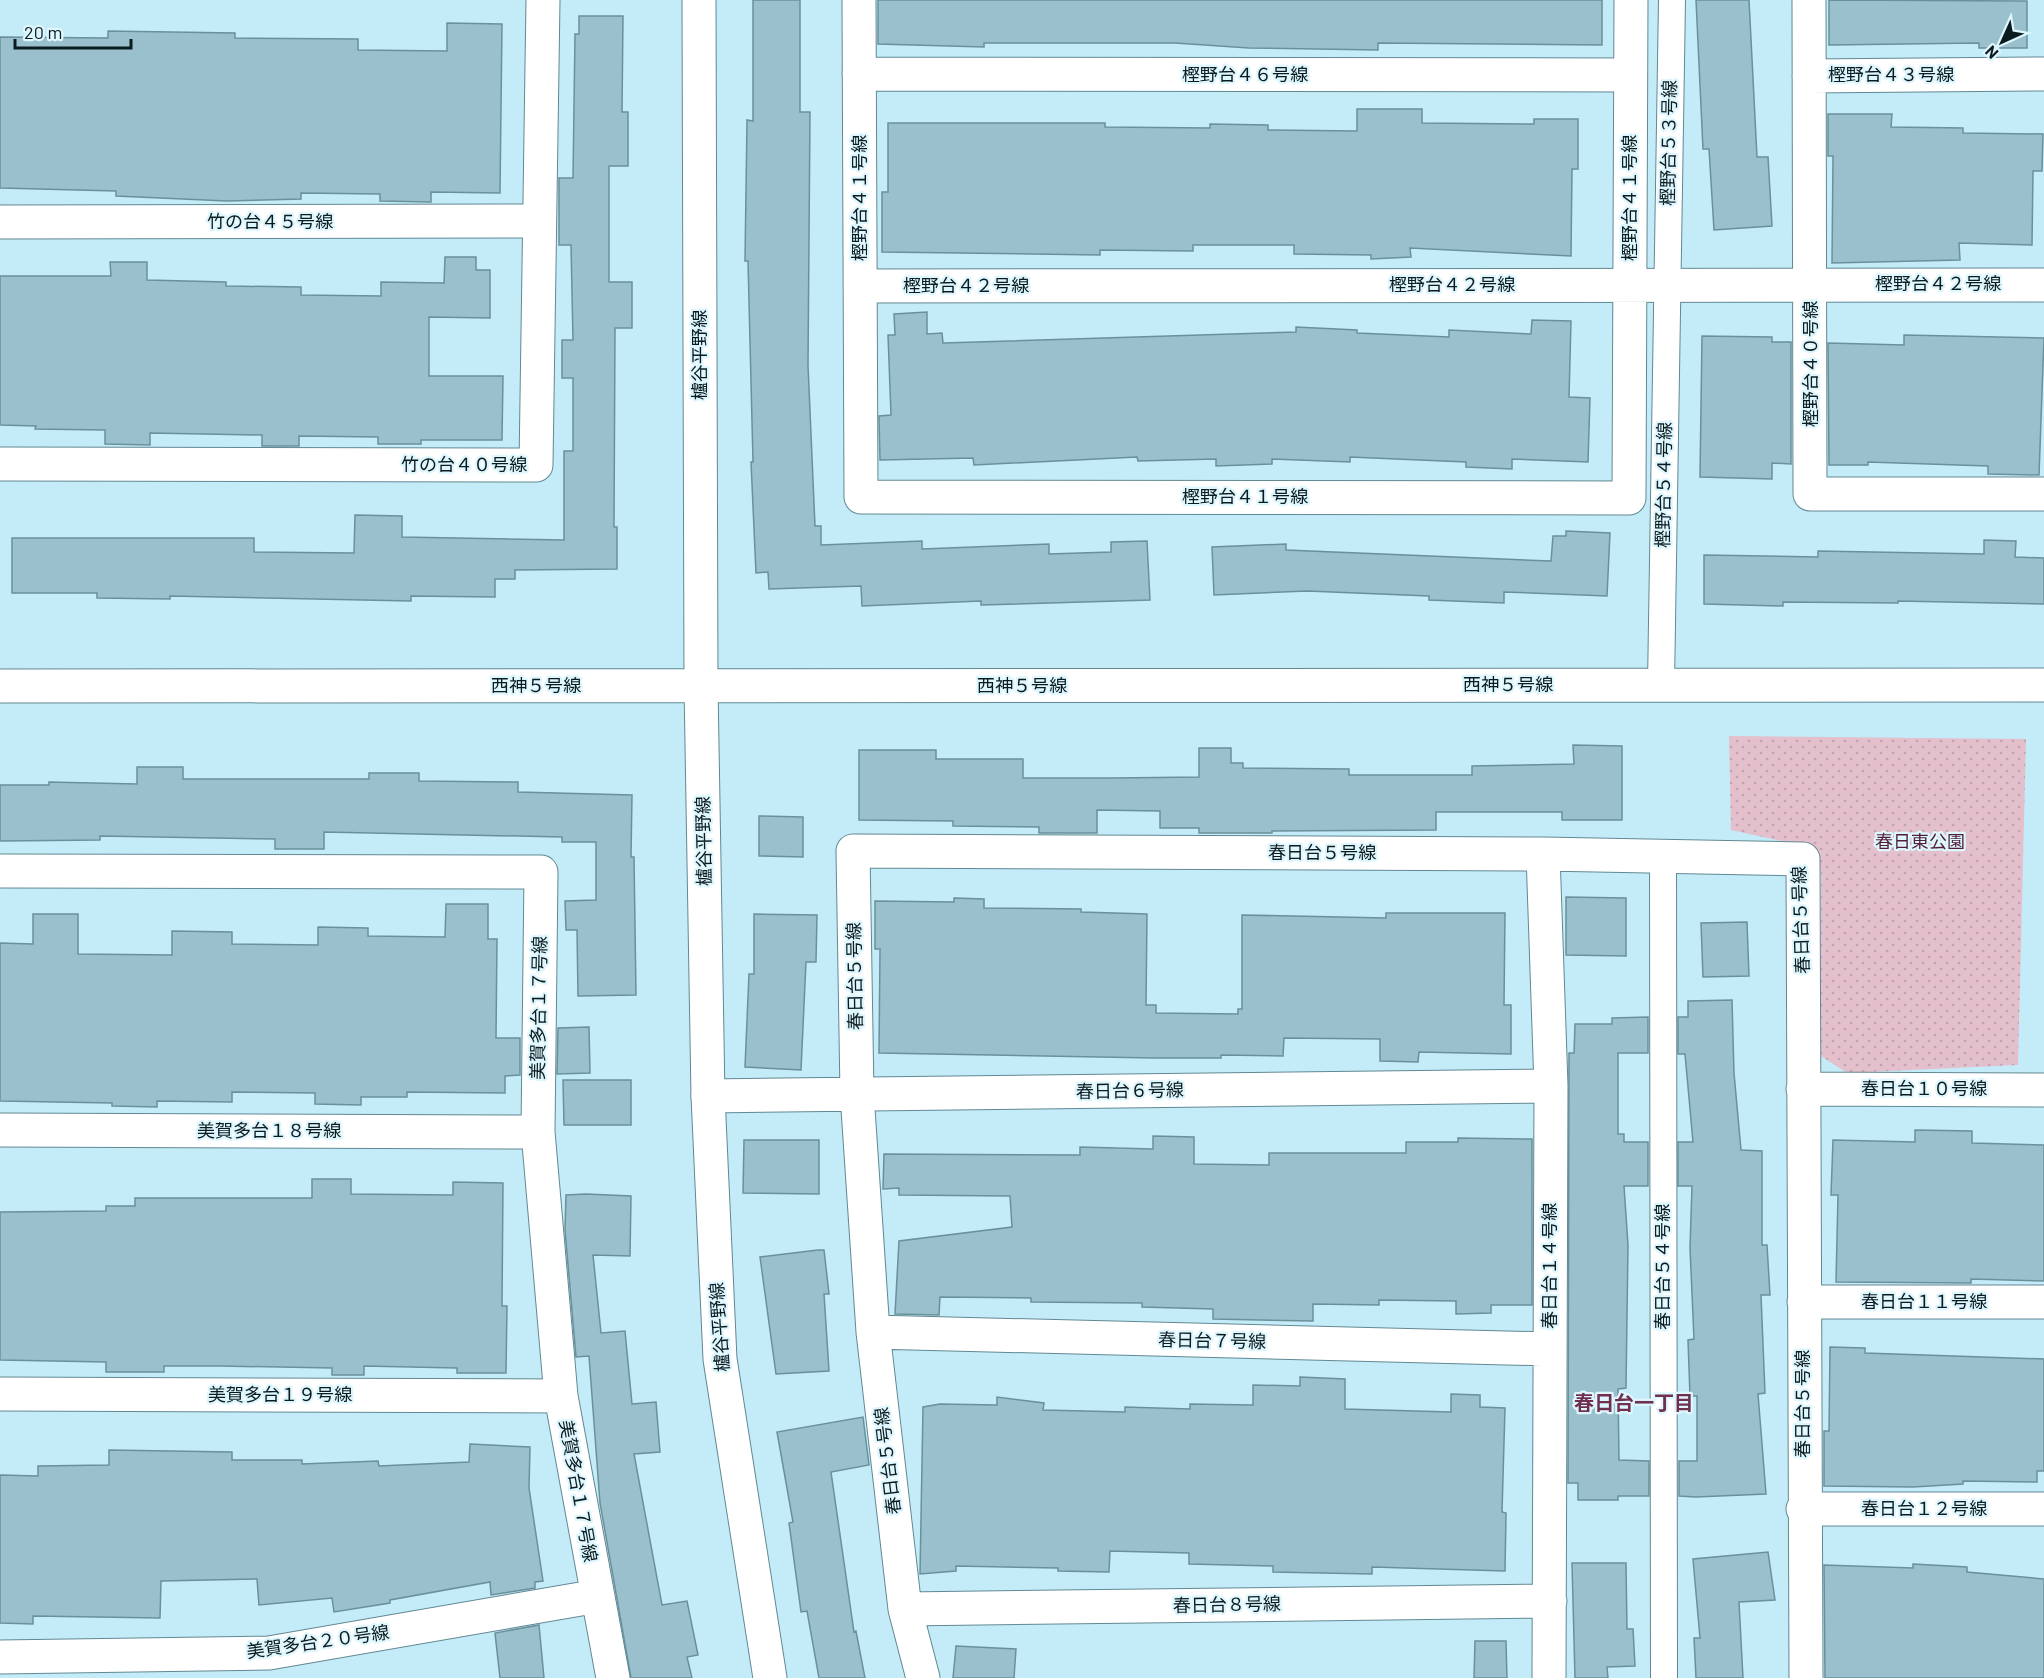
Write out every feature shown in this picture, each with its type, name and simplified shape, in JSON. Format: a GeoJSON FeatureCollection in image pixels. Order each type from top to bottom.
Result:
{"type":"FeatureCollection","features":[{"type":"Feature","properties":{"kind":"street","name":"竹の台４０号線"},"geometry":{"type":"LineString","coordinates":[[0,464],[536,465],[543,0]]}},
{"type":"Feature","properties":{"kind":"street","name":"櫨谷平野線"},"geometry":{"type":"LineString","coordinates":[[699,0],[701,686],[708,1096],[720,1359],[770,1678]]}},
{"type":"Feature","properties":{"kind":"street","name":"樫野台４１号線"},"geometry":{"type":"LineString","coordinates":[[859,0],[861,497],[1629,498],[1631,0]]}},
{"type":"Feature","properties":{"kind":"street","name":"樫野台５３号線"},"geometry":{"type":"LineString","coordinates":[[1666,285],[1672,0]]}},
{"type":"Feature","properties":{"kind":"street","name":"樫野台４０号線"},"geometry":{"type":"LineString","coordinates":[[1809,0],[1810,494],[2044,495]]}},
{"type":"Feature","properties":{"kind":"street","name":"樫野台４６号線"},"geometry":{"type":"LineString","coordinates":[[859,74],[1630,75]]}},
{"type":"Feature","properties":{"kind":"street","name":"樫野台４３号線"},"geometry":{"type":"LineString","coordinates":[[1809,76],[2044,74]]}},
{"type":"Feature","properties":{"kind":"street","name":"竹の台４５号線"},"geometry":{"type":"LineString","coordinates":[[0,222],[539,221]]}},
{"type":"Feature","properties":{"kind":"street","name":"樫野台５４号線"},"geometry":{"type":"LineString","coordinates":[[1661,685],[1666,285]]}},
{"type":"Feature","properties":{"kind":"street","name":"樫野台４２号線"},"geometry":{"type":"LineString","coordinates":[[860,286],[2044,285]]}},
{"type":"Feature","properties":{"kind":"street","name":"西神５号線"},"geometry":{"type":"LineString","coordinates":[[0,686],[2044,685]]}},
{"type":"Feature","properties":{"kind":"street","name":"春日台５号線"},"geometry":{"type":"LineString","coordinates":[[922,1678],[905,1609],[873,1332],[857,1094],[854,851],[1544,854],[1803,859],[1803,1509],[1806,1678]]}},
{"type":"Feature","properties":{"kind":"street","name":"春日台１４号線"},"geometry":{"type":"LineString","coordinates":[[1544,854],[1551,1086],[1549,1678]]}},
{"type":"Feature","properties":{"kind":"street","name":"春日台５４号線"},"geometry":{"type":"LineString","coordinates":[[1662,855],[1664,1678]]}},
{"type":"Feature","properties":{"kind":"street","name":"美賀多台１７号線"},"geometry":{"type":"LineString","coordinates":[[0,871],[541,872],[538,1132],[561,1396],[613,1678]]}},
{"type":"Feature","properties":{"kind":"street","name":"春日台６号線"},"geometry":{"type":"LineString","coordinates":[[708,1096],[1551,1086]]}},
{"type":"Feature","properties":{"kind":"street","name":"春日台１０号線"},"geometry":{"type":"LineString","coordinates":[[1803,1089],[2044,1090]]}},
{"type":"Feature","properties":{"kind":"street","name":"美賀多台１８号線"},"geometry":{"type":"LineString","coordinates":[[0,1130],[538,1132]]}},
{"type":"Feature","properties":{"kind":"street","name":"春日台１１号線"},"geometry":{"type":"LineString","coordinates":[[1804,1302],[2044,1302]]}},
{"type":"Feature","properties":{"kind":"street","name":"春日台７号線"},"geometry":{"type":"LineString","coordinates":[[873,1332],[1550,1349]]}},
{"type":"Feature","properties":{"kind":"street","name":"美賀多台１９号線"},"geometry":{"type":"LineString","coordinates":[[0,1394],[561,1396]]}},
{"type":"Feature","properties":{"kind":"street","name":"春日台１２号線"},"geometry":{"type":"LineString","coordinates":[[1803,1509],[2044,1509]]}},
{"type":"Feature","properties":{"kind":"street","name":"美賀多台２０号線"},"geometry":{"type":"LineString","coordinates":[[0,1657],[269,1653],[598,1596]]}},
{"type":"Feature","properties":{"kind":"street","name":"春日台８号線"},"geometry":{"type":"LineString","coordinates":[[905,1609],[1550,1601]]}},
{"type":"Feature","properties":{"kind":"green space","name":"春日東公園"},"geometry":{"type":"Polygon","coordinates":[[[1729,736],[2026,739],[2018,1065],[1847,1073],[1821,1056],[1821,870],[1809,847],[1731,830],[1729,736]]]}},
{"type":"Feature","properties":{"kind":"building"},"geometry":{"type":"Polygon","coordinates":[[[753,0],[800,0],[800,112],[810,112],[808,365],[815,526],[821,526],[821,545],[922,541],[922,549],[1049,544],[1049,554],[1111,552],[1111,542],[1147,541],[1150,600],[981,605],[981,601],[862,606],[861,586],[769,589],[768,572],[756,573],[751,462],[753,462],[748,261],[745,261],[747,120],[753,121],[753,0]]]}},
{"type":"Feature","properties":{"kind":"building"},"geometry":{"type":"Polygon","coordinates":[[[878,0],[1602,0],[1602,45],[1378,43],[1378,50],[1249,48],[1175,43],[984,43],[984,47],[878,44],[878,0]]]}},
{"type":"Feature","properties":{"kind":"building"},"geometry":{"type":"Polygon","coordinates":[[[1696,0],[1749,0],[1757,157],[1768,157],[1772,226],[1714,230],[1709,149],[1703,149],[1696,0]]]}},
{"type":"Feature","properties":{"kind":"building"},"geometry":{"type":"Polygon","coordinates":[[[1829,0],[2027,1],[2027,48],[1979,48],[1979,43],[1829,45],[1829,0]]]}},
{"type":"Feature","properties":{"kind":"building"},"geometry":{"type":"Polygon","coordinates":[[[579,16],[623,16],[622,112],[628,112],[628,166],[609,166],[609,282],[632,282],[632,328],[615,328],[614,527],[617,527],[617,569],[515,570],[515,579],[495,579],[495,597],[411,596],[411,601],[170,596],[170,599],[97,598],[97,593],[12,593],[12,538],[254,538],[254,552],[354,553],[355,515],[402,516],[402,537],[564,540],[564,451],[573,451],[573,378],[562,378],[562,340],[573,340],[571,245],[559,245],[559,178],[573,178],[575,34],[579,34],[579,16]]]}},
{"type":"Feature","properties":{"kind":"building"},"geometry":{"type":"Polygon","coordinates":[[[447,23],[502,24],[500,193],[431,192],[431,202],[380,201],[380,194],[301,193],[301,199],[227,201],[116,196],[116,191],[0,188],[0,37],[108,38],[108,31],[235,33],[235,38],[358,39],[358,50],[447,51],[447,23]]]}},
{"type":"Feature","properties":{"kind":"building"},"geometry":{"type":"Polygon","coordinates":[[[1357,109],[1422,109],[1422,123],[1534,124],[1534,119],[1578,119],[1578,169],[1572,169],[1571,256],[1410,248],[1411,257],[1371,259],[1371,255],[1294,254],[1294,245],[1193,245],[1193,251],[1100,250],[1100,255],[882,252],[882,192],[888,192],[888,123],[1105,123],[1105,127],[1210,128],[1210,124],[1268,125],[1268,130],[1357,131],[1357,109]]]}},
{"type":"Feature","properties":{"kind":"building"},"geometry":{"type":"Polygon","coordinates":[[[1828,114],[1892,114],[1891,127],[1963,128],[1963,133],[2043,134],[2042,171],[2033,171],[2032,245],[1959,243],[1960,260],[1832,263],[1833,156],[1828,156],[1828,114]]]}},
{"type":"Feature","properties":{"kind":"building"},"geometry":{"type":"Polygon","coordinates":[[[445,257],[476,257],[476,270],[490,270],[490,318],[429,317],[429,376],[503,376],[502,440],[421,440],[421,444],[378,444],[378,437],[299,436],[299,446],[262,446],[262,435],[150,433],[150,445],[105,444],[105,430],[35,429],[36,426],[0,425],[0,276],[111,276],[110,262],[147,262],[147,280],[226,282],[226,286],[301,287],[301,295],[381,296],[381,282],[444,283],[445,257]]]}},
{"type":"Feature","properties":{"kind":"building"},"geometry":{"type":"Polygon","coordinates":[[[927,312],[927,334],[942,333],[943,343],[1296,332],[1296,327],[1357,330],[1357,333],[1449,337],[1449,330],[1531,334],[1532,320],[1571,321],[1569,397],[1590,398],[1588,462],[1512,459],[1512,469],[1466,467],[1466,462],[1350,457],[1350,462],[1272,459],[1272,464],[1216,466],[1216,459],[1138,461],[1137,457],[974,465],[973,458],[880,460],[879,416],[891,415],[888,335],[895,335],[894,314],[927,312]]]}},
{"type":"Feature","properties":{"kind":"building"},"geometry":{"type":"Polygon","coordinates":[[[1904,335],[2044,338],[2039,475],[1988,474],[1988,466],[1868,462],[1868,465],[1829,465],[1828,343],[1904,345],[1904,335]]]}},
{"type":"Feature","properties":{"kind":"building"},"geometry":{"type":"Polygon","coordinates":[[[1702,336],[1772,337],[1772,342],[1791,342],[1791,464],[1772,463],[1772,479],[1700,477],[1702,336]]]}},
{"type":"Feature","properties":{"kind":"building"},"geometry":{"type":"Polygon","coordinates":[[[1566,531],[1610,533],[1607,596],[1504,592],[1504,603],[1429,600],[1429,596],[1307,591],[1214,595],[1212,547],[1286,544],[1286,550],[1551,561],[1553,536],[1566,536],[1566,531]]]}},
{"type":"Feature","properties":{"kind":"building"},"geometry":{"type":"Polygon","coordinates":[[[1984,540],[2016,541],[2015,557],[2044,558],[2044,604],[1898,601],[1898,603],[1783,602],[1783,606],[1704,604],[1704,555],[1818,557],[1818,551],[1984,554],[1984,540]]]}},
{"type":"Feature","properties":{"kind":"building"},"geometry":{"type":"Polygon","coordinates":[[[1573,745],[1622,746],[1622,820],[1562,820],[1562,812],[1436,812],[1436,830],[1199,833],[1199,828],[1160,828],[1160,811],[1097,810],[1097,833],[1039,833],[1039,827],[953,826],[953,821],[859,820],[859,750],[936,750],[936,759],[1023,759],[1023,778],[1113,778],[1199,777],[1199,748],[1231,748],[1231,763],[1243,763],[1243,768],[1349,769],[1349,775],[1472,775],[1472,766],[1574,764],[1573,745]]]}},
{"type":"Feature","properties":{"kind":"building"},"geometry":{"type":"Polygon","coordinates":[[[137,767],[183,767],[183,779],[369,779],[369,773],[419,773],[419,781],[518,782],[518,792],[632,795],[631,857],[634,857],[636,995],[578,996],[577,930],[566,930],[565,901],[596,900],[596,842],[562,842],[562,837],[324,832],[324,849],[275,849],[275,839],[100,836],[100,840],[0,841],[0,785],[49,785],[49,782],[137,784],[137,767]]]}},
{"type":"Feature","properties":{"kind":"building"},"geometry":{"type":"Polygon","coordinates":[[[759,816],[803,817],[803,857],[759,856],[759,816]]]}},
{"type":"Feature","properties":{"kind":"building"},"geometry":{"type":"Polygon","coordinates":[[[1566,897],[1626,898],[1626,956],[1566,955],[1566,897]]]}},
{"type":"Feature","properties":{"kind":"building"},"geometry":{"type":"Polygon","coordinates":[[[954,898],[984,899],[984,908],[1081,909],[1081,912],[1147,914],[1146,1005],[1156,1005],[1156,1013],[1238,1014],[1238,1009],[1242,1009],[1242,915],[1386,918],[1386,913],[1505,913],[1504,1005],[1511,1005],[1511,1054],[1419,1052],[1418,1062],[1380,1061],[1380,1039],[1284,1038],[1283,1056],[1221,1055],[1221,1058],[1155,1058],[879,1053],[880,949],[875,949],[875,901],[954,902],[954,898]]]}},
{"type":"Feature","properties":{"kind":"building"},"geometry":{"type":"Polygon","coordinates":[[[446,904],[488,904],[488,939],[497,939],[496,1038],[520,1038],[520,1075],[505,1076],[505,1093],[407,1092],[407,1097],[361,1097],[361,1105],[315,1104],[315,1093],[232,1092],[232,1102],[157,1101],[157,1107],[112,1106],[112,1103],[0,1101],[0,943],[33,944],[33,914],[78,914],[78,954],[172,955],[172,931],[232,932],[232,944],[318,945],[318,927],[368,928],[368,936],[445,937],[446,904]]]}},
{"type":"Feature","properties":{"kind":"building"},"geometry":{"type":"Polygon","coordinates":[[[754,914],[817,915],[816,962],[806,962],[801,1070],[745,1067],[749,974],[754,974],[754,914]]]}},
{"type":"Feature","properties":{"kind":"building"},"geometry":{"type":"Polygon","coordinates":[[[1747,922],[1749,976],[1703,977],[1701,923],[1747,922]]]}},
{"type":"Feature","properties":{"kind":"building"},"geometry":{"type":"Polygon","coordinates":[[[1732,1000],[1734,1073],[1741,1150],[1762,1151],[1762,1245],[1767,1245],[1770,1295],[1761,1295],[1765,1393],[1758,1394],[1766,1494],[1679,1496],[1679,1461],[1697,1461],[1697,1396],[1690,1396],[1688,1340],[1694,1339],[1690,1248],[1692,1186],[1678,1186],[1678,1142],[1693,1142],[1685,1054],[1678,1054],[1678,1017],[1688,1017],[1688,1001],[1732,1000]]]}},
{"type":"Feature","properties":{"kind":"building"},"geometry":{"type":"Polygon","coordinates":[[[1648,1017],[1648,1053],[1618,1053],[1618,1134],[1624,1134],[1624,1142],[1648,1142],[1648,1186],[1624,1186],[1628,1245],[1626,1388],[1618,1389],[1619,1460],[1649,1461],[1649,1496],[1618,1496],[1618,1500],[1578,1500],[1578,1483],[1568,1483],[1569,1053],[1574,1053],[1575,1024],[1612,1024],[1612,1018],[1648,1017]]]}},
{"type":"Feature","properties":{"kind":"building"},"geometry":{"type":"Polygon","coordinates":[[[589,1027],[590,1073],[557,1074],[558,1028],[589,1027]]]}},
{"type":"Feature","properties":{"kind":"building"},"geometry":{"type":"Polygon","coordinates":[[[563,1080],[631,1080],[631,1125],[564,1125],[563,1080]]]}},
{"type":"Feature","properties":{"kind":"building"},"geometry":{"type":"Polygon","coordinates":[[[1915,1130],[1972,1131],[1972,1143],[2044,1145],[2044,1281],[1971,1279],[1971,1283],[1836,1282],[1838,1195],[1831,1195],[1833,1140],[1915,1142],[1915,1130]]]}},
{"type":"Feature","properties":{"kind":"building"},"geometry":{"type":"Polygon","coordinates":[[[1153,1136],[1194,1137],[1194,1164],[1269,1165],[1269,1153],[1406,1153],[1406,1142],[1458,1142],[1458,1138],[1532,1139],[1532,1305],[1491,1305],[1491,1313],[1456,1314],[1456,1301],[1379,1300],[1379,1305],[1313,1304],[1313,1321],[1213,1319],[1213,1309],[1142,1307],[1142,1303],[1031,1302],[1031,1298],[940,1297],[939,1315],[895,1314],[899,1241],[1012,1227],[1010,1196],[899,1195],[899,1188],[883,1189],[884,1154],[1080,1155],[1080,1147],[1153,1149],[1153,1136]]]}},
{"type":"Feature","properties":{"kind":"building"},"geometry":{"type":"Polygon","coordinates":[[[744,1140],[819,1140],[819,1194],[743,1193],[744,1140]]]}},
{"type":"Feature","properties":{"kind":"building"},"geometry":{"type":"Polygon","coordinates":[[[312,1179],[351,1179],[351,1194],[453,1195],[453,1182],[503,1183],[502,1306],[507,1306],[506,1373],[457,1373],[457,1368],[364,1366],[364,1375],[332,1375],[332,1368],[220,1366],[164,1366],[164,1372],[106,1372],[106,1362],[0,1360],[0,1212],[106,1211],[106,1206],[135,1206],[135,1198],[312,1198],[312,1179]]]}},
{"type":"Feature","properties":{"kind":"building"},"geometry":{"type":"Polygon","coordinates":[[[566,1195],[631,1196],[630,1256],[593,1255],[601,1333],[625,1331],[632,1404],[656,1402],[660,1452],[634,1454],[662,1605],[687,1601],[698,1655],[687,1657],[692,1678],[631,1678],[600,1503],[589,1356],[576,1357],[565,1230],[566,1195]]]}},
{"type":"Feature","properties":{"kind":"building"},"geometry":{"type":"Polygon","coordinates":[[[824,1250],[829,1294],[824,1294],[829,1371],[776,1374],[760,1257],[824,1250]]]}},
{"type":"Feature","properties":{"kind":"building"},"geometry":{"type":"Polygon","coordinates":[[[1830,1347],[1865,1348],[1865,1353],[2044,1359],[2044,1471],[2037,1471],[2037,1482],[1963,1481],[1963,1484],[1913,1487],[1824,1486],[1824,1431],[1829,1431],[1830,1347]]]}},
{"type":"Feature","properties":{"kind":"building"},"geometry":{"type":"Polygon","coordinates":[[[1300,1377],[1345,1379],[1345,1409],[1451,1412],[1451,1394],[1480,1395],[1480,1407],[1505,1408],[1502,1512],[1506,1513],[1505,1571],[1372,1567],[1372,1574],[1273,1572],[1273,1566],[1189,1564],[1189,1553],[1110,1551],[1109,1572],[1058,1571],[1058,1568],[956,1566],[956,1571],[920,1574],[923,1407],[940,1404],[997,1405],[997,1397],[1044,1403],[1043,1410],[1125,1412],[1125,1407],[1190,1409],[1190,1404],[1253,1405],[1253,1385],[1300,1386],[1300,1377]]]}},
{"type":"Feature","properties":{"kind":"building"},"geometry":{"type":"Polygon","coordinates":[[[863,1417],[869,1465],[831,1472],[854,1632],[856,1631],[865,1678],[819,1678],[807,1611],[801,1612],[789,1523],[793,1522],[777,1432],[863,1417]]]}},
{"type":"Feature","properties":{"kind":"building"},"geometry":{"type":"Polygon","coordinates":[[[470,1444],[530,1447],[529,1488],[543,1581],[535,1582],[535,1588],[491,1595],[490,1582],[334,1612],[332,1598],[259,1605],[257,1579],[161,1581],[160,1618],[33,1616],[33,1624],[0,1623],[0,1475],[38,1476],[38,1466],[109,1465],[109,1450],[232,1452],[232,1460],[302,1460],[302,1464],[378,1461],[379,1466],[469,1462],[470,1444]]]}},
{"type":"Feature","properties":{"kind":"building"},"geometry":{"type":"Polygon","coordinates":[[[1768,1552],[1775,1600],[1739,1602],[1743,1678],[1696,1678],[1694,1638],[1700,1638],[1693,1559],[1768,1552]]]}},
{"type":"Feature","properties":{"kind":"building"},"geometry":{"type":"Polygon","coordinates":[[[1572,1563],[1626,1563],[1627,1629],[1633,1629],[1635,1666],[1607,1667],[1608,1678],[1575,1678],[1572,1563]]]}},
{"type":"Feature","properties":{"kind":"building"},"geometry":{"type":"Polygon","coordinates":[[[1913,1564],[1967,1567],[1967,1572],[2044,1579],[2044,1678],[1825,1678],[1824,1565],[1913,1568],[1913,1564]]]}},
{"type":"Feature","properties":{"kind":"building"},"geometry":{"type":"Polygon","coordinates":[[[539,1625],[544,1678],[500,1678],[495,1633],[539,1625]]]}},
{"type":"Feature","properties":{"kind":"building"},"geometry":{"type":"Polygon","coordinates":[[[1475,1641],[1506,1641],[1507,1678],[1474,1678],[1475,1641]]]}},
{"type":"Feature","properties":{"kind":"building"},"geometry":{"type":"Polygon","coordinates":[[[956,1646],[1016,1649],[1014,1678],[953,1678],[956,1646]]]}},
{"type":"Feature","properties":{"kind":"district","name":"春日台一丁目"},"geometry":{"type":"Point","coordinates":[1634,1403]}}]}
